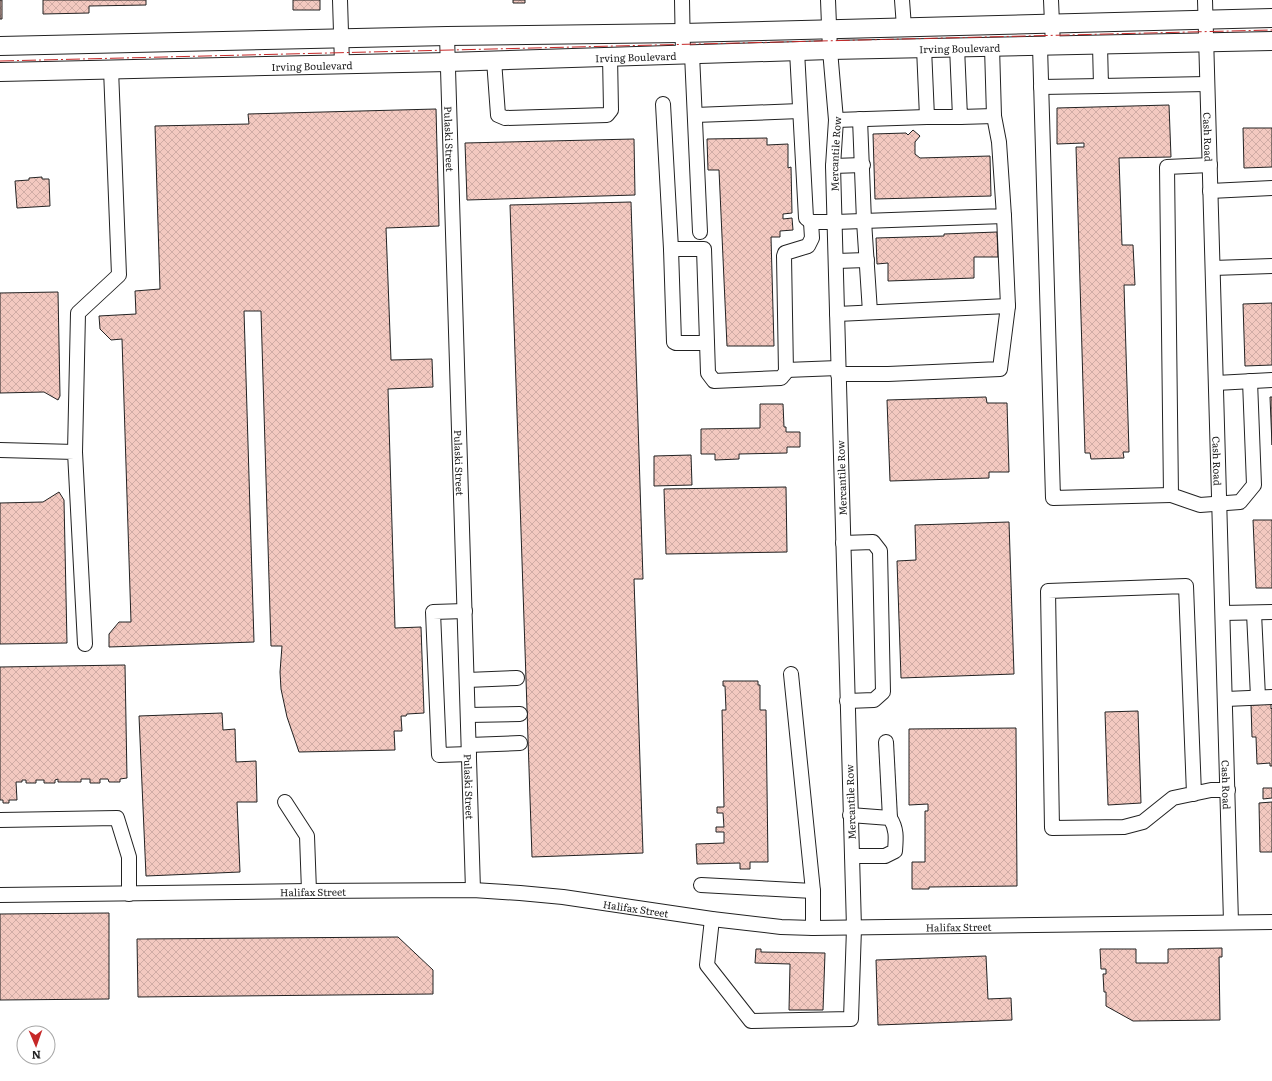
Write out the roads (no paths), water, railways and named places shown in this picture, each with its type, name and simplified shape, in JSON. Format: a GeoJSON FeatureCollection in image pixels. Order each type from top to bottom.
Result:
{"type":"FeatureCollection","features":[{"type":"Feature","properties":{"kind":"main road","name":"Irving Boulevard"},"geometry":{"type":"LineString","coordinates":[[0,46],[447,36],[682,33],[1272,18]]}},
{"type":"Feature","properties":{"kind":"main road","name":"Irving Boulevard"},"geometry":{"type":"LineString","coordinates":[[0,72],[448,62],[797,50],[1272,41]]}},
{"type":"Feature","properties":{"kind":"main road"},"geometry":{"type":"LineString","coordinates":[[64,45],[66,70]]}},
{"type":"Feature","properties":{"kind":"street"},"geometry":{"type":"LineString","coordinates":[[340,0],[342,64]]}},
{"type":"Feature","properties":{"kind":"street"},"geometry":{"type":"LineString","coordinates":[[682,0],[682,33],[688,54],[695,115],[700,232]]}},
{"type":"Feature","properties":{"kind":"street","name":"Mercantile Row"},"geometry":{"type":"LineString","coordinates":[[712,920],[707,964],[751,1021],[851,1019],[854,928],[833,166],[836,120],[830,50],[828,0]]}},
{"type":"Feature","properties":{"kind":"street"},"geometry":{"type":"LineString","coordinates":[[902,0],[904,27]]}},
{"type":"Feature","properties":{"kind":"street"},"geometry":{"type":"LineString","coordinates":[[1051,0],[1052,23],[1046,46],[1041,88],[1053,498],[1171,495],[1200,505],[1240,502],[1254,485],[1250,381]]}},
{"type":"Feature","properties":{"kind":"street","name":"Cash Road"},"geometry":{"type":"LineString","coordinates":[[1205,0],[1206,84],[1210,165],[1226,699],[1231,922]]}},
{"type":"Feature","properties":{"kind":"street","name":"Pulaski Street"},"geometry":{"type":"LineString","coordinates":[[447,36],[473,890]]}},
{"type":"Feature","properties":{"kind":"street"},"geometry":{"type":"LineString","coordinates":[[1100,45],[1101,86]]}},
{"type":"Feature","properties":{"kind":"street"},"geometry":{"type":"LineString","coordinates":[[957,47],[960,117]]}},
{"type":"Feature","properties":{"kind":"street"},"geometry":{"type":"LineString","coordinates":[[786,370],[888,374],[1000,369],[1008,306],[999,142],[994,116],[992,47]]}},
{"type":"Feature","properties":{"kind":"street"},"geometry":{"type":"LineString","coordinates":[[924,48],[927,117]]}},
{"type":"Feature","properties":{"kind":"street"},"geometry":{"type":"LineString","coordinates":[[797,50],[806,218],[811,222],[835,222],[1004,216]]}},
{"type":"Feature","properties":{"kind":"street"},"geometry":{"type":"LineString","coordinates":[[494,60],[498,115],[505,118],[607,115],[610,110],[610,56]]}},
{"type":"Feature","properties":{"kind":"street"},"geometry":{"type":"LineString","coordinates":[[86,644],[75,452],[78,313],[119,275],[111,69]]}},
{"type":"Feature","properties":{"kind":"street"},"geometry":{"type":"LineString","coordinates":[[1041,88],[1206,84]]}},
{"type":"Feature","properties":{"kind":"street"},"geometry":{"type":"LineString","coordinates":[[663,104],[671,249],[674,342],[707,343]]}},
{"type":"Feature","properties":{"kind":"street"},"geometry":{"type":"LineString","coordinates":[[695,115],[800,110]]}},
{"type":"Feature","properties":{"kind":"street"},"geometry":{"type":"LineString","coordinates":[[836,120],[994,116]]}},
{"type":"Feature","properties":{"kind":"street"},"geometry":{"type":"LineString","coordinates":[[860,119],[864,221],[870,312]]}},
{"type":"Feature","properties":{"kind":"street"},"geometry":{"type":"LineString","coordinates":[[833,166],[863,165]]}},
{"type":"Feature","properties":{"kind":"street"},"geometry":{"type":"LineString","coordinates":[[1171,495],[1167,167],[1210,165]]}},
{"type":"Feature","properties":{"kind":"street"},"geometry":{"type":"LineString","coordinates":[[1210,191],[1272,188]]}},
{"type":"Feature","properties":{"kind":"street"},"geometry":{"type":"LineString","coordinates":[[671,249],[704,248],[708,373],[714,381],[781,378],[786,372],[784,256],[785,253],[808,246],[812,238],[811,222]]}},
{"type":"Feature","properties":{"kind":"street"},"geometry":{"type":"LineString","coordinates":[[836,261],[867,260]]}},
{"type":"Feature","properties":{"kind":"street"},"geometry":{"type":"LineString","coordinates":[[1213,268],[1272,266]]}},
{"type":"Feature","properties":{"kind":"street"},"geometry":{"type":"LineString","coordinates":[[837,314],[1008,306]]}},
{"type":"Feature","properties":{"kind":"street"},"geometry":{"type":"LineString","coordinates":[[1216,383],[1272,380]]}},
{"type":"Feature","properties":{"kind":"street"},"geometry":{"type":"LineString","coordinates":[[0,450],[75,452]]}},
{"type":"Feature","properties":{"kind":"street"},"geometry":{"type":"LineString","coordinates":[[843,543],[873,542],[880,551],[883,692],[874,700],[847,701]]}},
{"type":"Feature","properties":{"kind":"street"},"geometry":{"type":"LineString","coordinates":[[1194,794],[1186,586],[1048,590],[1052,828],[1124,827],[1143,822],[1173,798],[1194,794],[1211,790],[1228,790]]}},
{"type":"Feature","properties":{"kind":"street"},"geometry":{"type":"LineString","coordinates":[[465,611],[433,612],[439,755],[520,743]]}},
{"type":"Feature","properties":{"kind":"street"},"geometry":{"type":"LineString","coordinates":[[1223,613],[1272,612]]}},
{"type":"Feature","properties":{"kind":"street"},"geometry":{"type":"LineString","coordinates":[[1226,699],[1265,697],[1254,613]]}},
{"type":"Feature","properties":{"kind":"street"},"geometry":{"type":"LineString","coordinates":[[791,674],[813,891],[813,928]]}},
{"type":"Feature","properties":{"kind":"street"},"geometry":{"type":"LineString","coordinates":[[467,680],[517,678]]}},
{"type":"Feature","properties":{"kind":"street"},"geometry":{"type":"LineString","coordinates":[[468,714],[520,714]]}},
{"type":"Feature","properties":{"kind":"street"},"geometry":{"type":"LineString","coordinates":[[852,856],[885,856],[895,851],[895,826],[890,818],[886,742]]}},
{"type":"Feature","properties":{"kind":"street"},"geometry":{"type":"LineString","coordinates":[[285,802],[307,836],[309,891]]}},
{"type":"Feature","properties":{"kind":"street"},"geometry":{"type":"LineString","coordinates":[[850,815],[890,818]]}},
{"type":"Feature","properties":{"kind":"street"},"geometry":{"type":"LineString","coordinates":[[0,820],[117,818],[129,857],[129,894]]}},
{"type":"Feature","properties":{"kind":"street"},"geometry":{"type":"LineString","coordinates":[[701,885],[813,891]]}},
{"type":"Feature","properties":{"kind":"street","name":"Halifax Street"},"geometry":{"type":"LineString","coordinates":[[0,895],[473,890],[563,897],[712,920],[781,927],[813,928],[1272,922]]}}]}
